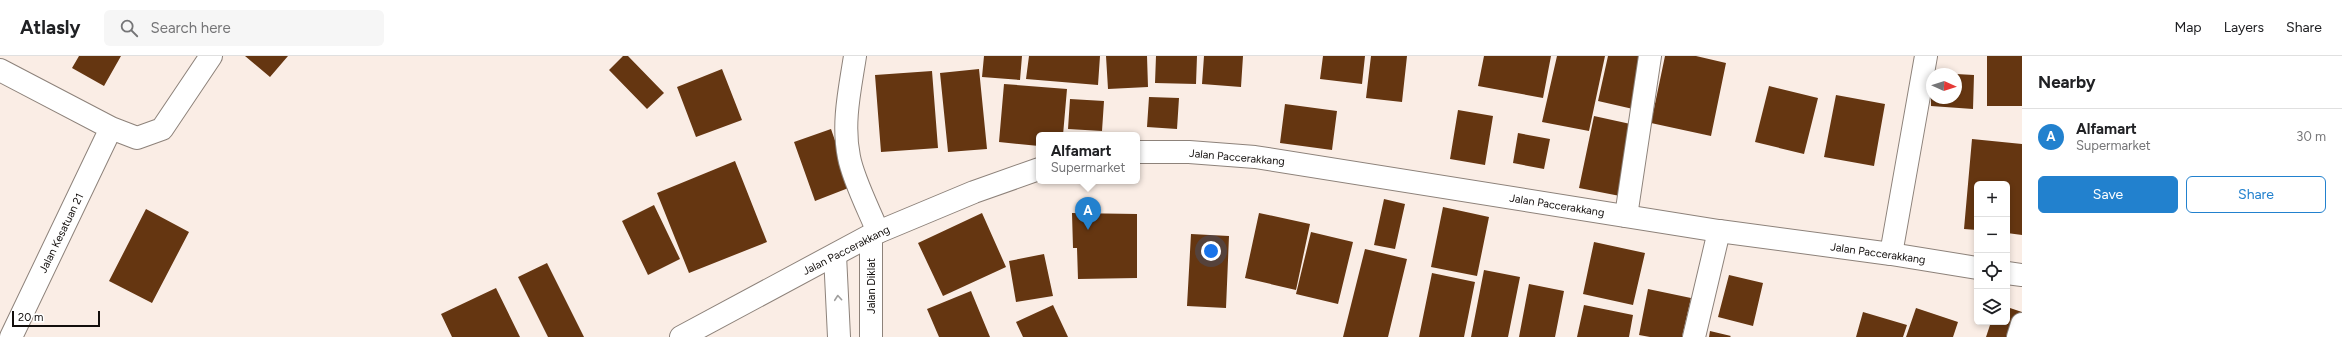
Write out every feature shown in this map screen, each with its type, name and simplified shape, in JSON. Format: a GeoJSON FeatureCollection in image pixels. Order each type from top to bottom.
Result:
{"type":"FeatureCollection","features":[{"type":"Feature","properties":{"kind":"street"},"geometry":{"type":"LineString","coordinates":[[0,70],[111,128],[137,138],[162,129],[211,56]]}},
{"type":"Feature","properties":{"kind":"street"},"geometry":{"type":"LineString","coordinates":[[855,56],[846,118],[846,137],[849,159],[874,233]]}},
{"type":"Feature","properties":{"kind":"street"},"geometry":{"type":"LineString","coordinates":[[1626,216],[1650,56]]}},
{"type":"Feature","properties":{"kind":"street"},"geometry":{"type":"LineString","coordinates":[[1890,254],[1926,56]]}},
{"type":"Feature","properties":{"kind":"street","name":"Jalan Kesatuan 21"},"geometry":{"type":"LineString","coordinates":[[11,337],[111,128]]}},
{"type":"Feature","properties":{"kind":"street","name":"Jalan Paccerakkang"},"geometry":{"type":"LineString","coordinates":[[1140,152],[1189,152],[1263,158],[1718,231],[1890,254],[1974,268]]}},
{"type":"Feature","properties":{"kind":"street","name":"Jalan Paccerakkang"},"geometry":{"type":"LineString","coordinates":[[681,337],[874,233],[1036,170]]}},
{"type":"Feature","properties":{"kind":"street"},"geometry":{"type":"LineString","coordinates":[[1694,337],[1718,231]]}},
{"type":"Feature","properties":{"kind":"street","name":"Jalan Diklat"},"geometry":{"type":"LineString","coordinates":[[871,337],[874,233]]}},
{"type":"Feature","properties":{"kind":"street"},"geometry":{"type":"LineString","coordinates":[[835,255],[839,337]]}},
{"type":"Feature","properties":{"kind":"street"},"geometry":{"type":"LineString","coordinates":[[2010,273],[2022,275]]}},
{"type":"Feature","properties":{"kind":"street"},"geometry":{"type":"LineString","coordinates":[[2018,337],[2022,324]]}},
{"type":"Feature","properties":{"kind":"building"},"geometry":{"type":"Polygon","coordinates":[[[79,56],[121,56],[104,86],[72,68],[79,56]]]}},
{"type":"Feature","properties":{"kind":"building"},"geometry":{"type":"Polygon","coordinates":[[[245,56],[288,56],[270,77],[245,56]]]}},
{"type":"Feature","properties":{"kind":"building"},"geometry":{"type":"Polygon","coordinates":[[[623,56],[628,56],[664,93],[647,109],[609,70],[623,56]]]}},
{"type":"Feature","properties":{"kind":"building"},"geometry":{"type":"Polygon","coordinates":[[[984,56],[1022,56],[1020,80],[982,77],[984,56]]]}},
{"type":"Feature","properties":{"kind":"building"},"geometry":{"type":"Polygon","coordinates":[[[1029,56],[1100,56],[1098,85],[1026,79],[1029,56]]]}},
{"type":"Feature","properties":{"kind":"building"},"geometry":{"type":"Polygon","coordinates":[[[1106,56],[1147,56],[1148,87],[1108,89],[1106,56]]]}},
{"type":"Feature","properties":{"kind":"building"},"geometry":{"type":"Polygon","coordinates":[[[1156,56],[1197,56],[1196,84],[1155,83],[1156,56]]]}},
{"type":"Feature","properties":{"kind":"building"},"geometry":{"type":"Polygon","coordinates":[[[1204,56],[1243,56],[1241,87],[1202,84],[1204,56]]]}},
{"type":"Feature","properties":{"kind":"building"},"geometry":{"type":"Polygon","coordinates":[[[1323,56],[1365,56],[1362,84],[1320,79],[1323,56]]]}},
{"type":"Feature","properties":{"kind":"building"},"geometry":{"type":"Polygon","coordinates":[[[1371,56],[1407,56],[1402,102],[1366,98],[1371,56]]]}},
{"type":"Feature","properties":{"kind":"building"},"geometry":{"type":"Polygon","coordinates":[[[1484,56],[1551,56],[1543,98],[1478,86],[1484,56]]]}},
{"type":"Feature","properties":{"kind":"building"},"geometry":{"type":"Polygon","coordinates":[[[1557,56],[1605,56],[1589,131],[1542,122],[1557,56]]]}},
{"type":"Feature","properties":{"kind":"building"},"geometry":{"type":"Polygon","coordinates":[[[1608,56],[1641,56],[1633,109],[1598,101],[1608,56]]]}},
{"type":"Feature","properties":{"kind":"building"},"geometry":{"type":"Polygon","coordinates":[[[1665,56],[1696,56],[1726,63],[1711,136],[1651,123],[1665,56]]]}},
{"type":"Feature","properties":{"kind":"building"},"geometry":{"type":"Polygon","coordinates":[[[1987,56],[2022,56],[2022,106],[1987,106],[1987,56]]]}},
{"type":"Feature","properties":{"kind":"building"},"geometry":{"type":"Polygon","coordinates":[[[722,69],[742,120],[696,137],[677,87],[722,69]]]}},
{"type":"Feature","properties":{"kind":"building"},"geometry":{"type":"Polygon","coordinates":[[[979,69],[987,149],[948,152],[940,73],[979,69]]]}},
{"type":"Feature","properties":{"kind":"building"},"geometry":{"type":"Polygon","coordinates":[[[932,71],[938,148],[881,152],[875,75],[932,71]]]}},
{"type":"Feature","properties":{"kind":"building"},"geometry":{"type":"Polygon","coordinates":[[[1962,74],[1974,75],[1973,109],[1931,106],[1931,104],[1962,104],[1962,74]]]}},
{"type":"Feature","properties":{"kind":"building"},"geometry":{"type":"Polygon","coordinates":[[[1004,84],[1067,89],[1063,132],[1036,132],[1036,146],[999,142],[1004,84]]]}},
{"type":"Feature","properties":{"kind":"building"},"geometry":{"type":"Polygon","coordinates":[[[1769,86],[1818,98],[1804,154],[1755,142],[1769,86]]]}},
{"type":"Feature","properties":{"kind":"building"},"geometry":{"type":"Polygon","coordinates":[[[1836,95],[1885,104],[1874,166],[1824,157],[1836,95]]]}},
{"type":"Feature","properties":{"kind":"building"},"geometry":{"type":"Polygon","coordinates":[[[1149,97],[1179,98],[1177,129],[1147,127],[1149,97]]]}},
{"type":"Feature","properties":{"kind":"building"},"geometry":{"type":"Polygon","coordinates":[[[1070,99],[1104,101],[1102,131],[1068,129],[1070,99]]]}},
{"type":"Feature","properties":{"kind":"building"},"geometry":{"type":"Polygon","coordinates":[[[1285,104],[1337,111],[1332,150],[1280,143],[1285,104]]]}},
{"type":"Feature","properties":{"kind":"building"},"geometry":{"type":"Polygon","coordinates":[[[1458,110],[1493,116],[1485,165],[1450,159],[1458,110]]]}},
{"type":"Feature","properties":{"kind":"building"},"geometry":{"type":"Polygon","coordinates":[[[1594,116],[1635,125],[1620,196],[1579,188],[1594,116]]]}},
{"type":"Feature","properties":{"kind":"building"},"geometry":{"type":"Polygon","coordinates":[[[831,129],[851,187],[815,201],[794,142],[831,129]]]}},
{"type":"Feature","properties":{"kind":"building"},"geometry":{"type":"Polygon","coordinates":[[[1518,133],[1550,139],[1544,169],[1513,163],[1518,133]]]}},
{"type":"Feature","properties":{"kind":"building"},"geometry":{"type":"Polygon","coordinates":[[[1972,139],[2022,144],[2022,235],[2010,233],[2010,181],[1974,181],[1974,230],[1964,229],[1972,139]]]}},
{"type":"Feature","properties":{"kind":"building"},"geometry":{"type":"Polygon","coordinates":[[[735,161],[767,242],[689,273],[657,193],[735,161]]]}},
{"type":"Feature","properties":{"kind":"building"},"geometry":{"type":"Polygon","coordinates":[[[1384,199],[1405,204],[1395,249],[1374,245],[1384,199]]]}},
{"type":"Feature","properties":{"kind":"building"},"geometry":{"type":"Polygon","coordinates":[[[654,205],[680,259],[648,275],[622,221],[654,205]]]}},
{"type":"Feature","properties":{"kind":"building"},"geometry":{"type":"Polygon","coordinates":[[[1443,207],[1489,217],[1477,276],[1431,267],[1443,207]]]}},
{"type":"Feature","properties":{"kind":"building"},"geometry":{"type":"Polygon","coordinates":[[[146,209],[189,232],[152,303],[109,281],[146,209]]]}},
{"type":"Feature","properties":{"kind":"building"},"geometry":{"type":"Polygon","coordinates":[[[982,213],[1006,267],[943,296],[918,243],[982,213]]]}},
{"type":"Feature","properties":{"kind":"building"},"geometry":{"type":"Polygon","coordinates":[[[1072,213],[1137,214],[1137,278],[1078,279],[1077,248],[1073,248],[1072,213]]]}},
{"type":"Feature","properties":{"kind":"building"},"geometry":{"type":"Polygon","coordinates":[[[1259,213],[1310,224],[1296,290],[1245,278],[1259,213]]]}},
{"type":"Feature","properties":{"kind":"building"},"geometry":{"type":"Polygon","coordinates":[[[1311,232],[1353,242],[1338,304],[1296,294],[1311,232]]]}},
{"type":"Feature","properties":{"kind":"building"},"geometry":{"type":"Polygon","coordinates":[[[1191,234],[1229,236],[1226,308],[1187,306],[1191,234]]]}},
{"type":"Feature","properties":{"kind":"building"},"geometry":{"type":"Polygon","coordinates":[[[1594,242],[1645,253],[1633,305],[1583,294],[1594,242]]]}},
{"type":"Feature","properties":{"kind":"building"},"geometry":{"type":"Polygon","coordinates":[[[1365,249],[1407,259],[1388,337],[1343,337],[1365,249]]]}},
{"type":"Feature","properties":{"kind":"building"},"geometry":{"type":"Polygon","coordinates":[[[1044,254],[1053,296],[1016,302],[1009,261],[1044,254]]]}},
{"type":"Feature","properties":{"kind":"building"},"geometry":{"type":"Polygon","coordinates":[[[547,263],[584,337],[548,337],[518,277],[547,263]]]}},
{"type":"Feature","properties":{"kind":"building"},"geometry":{"type":"Polygon","coordinates":[[[1484,270],[1520,277],[1508,337],[1471,337],[1484,270]]]}},
{"type":"Feature","properties":{"kind":"building"},"geometry":{"type":"Polygon","coordinates":[[[1432,273],[1475,282],[1464,337],[1419,337],[1432,273]]]}},
{"type":"Feature","properties":{"kind":"building"},"geometry":{"type":"Polygon","coordinates":[[[1729,275],[1763,283],[1753,326],[1718,317],[1729,275]]]}},
{"type":"Feature","properties":{"kind":"building"},"geometry":{"type":"Polygon","coordinates":[[[1529,284],[1564,291],[1555,337],[1519,337],[1529,284]]]}},
{"type":"Feature","properties":{"kind":"building"},"geometry":{"type":"Polygon","coordinates":[[[496,288],[520,337],[452,337],[441,314],[496,288]]]}},
{"type":"Feature","properties":{"kind":"building"},"geometry":{"type":"Polygon","coordinates":[[[1648,289],[1691,298],[1682,337],[1650,337],[1639,335],[1648,289]]]}},
{"type":"Feature","properties":{"kind":"building"},"geometry":{"type":"Polygon","coordinates":[[[971,291],[990,337],[939,337],[927,309],[971,291]]]}},
{"type":"Feature","properties":{"kind":"building"},"geometry":{"type":"Polygon","coordinates":[[[1053,305],[1068,337],[1023,337],[1016,322],[1053,305]]]}},
{"type":"Feature","properties":{"kind":"building"},"geometry":{"type":"Polygon","coordinates":[[[1584,305],[1633,315],[1629,337],[1577,337],[1584,305]]]}},
{"type":"Feature","properties":{"kind":"building"},"geometry":{"type":"Polygon","coordinates":[[[1916,308],[1958,322],[1953,337],[1906,337],[1916,308]]]}},
{"type":"Feature","properties":{"kind":"building"},"geometry":{"type":"Polygon","coordinates":[[[2010,308],[2022,312],[2013,337],[1986,337],[1990,325],[2010,325],[2010,308]]]}},
{"type":"Feature","properties":{"kind":"building"},"geometry":{"type":"Polygon","coordinates":[[[1863,312],[1907,325],[1903,337],[1856,337],[1863,312]]]}},
{"type":"Feature","properties":{"kind":"building"},"geometry":{"type":"Polygon","coordinates":[[[1710,331],[1731,336],[1709,337],[1710,331]]]}},
{"type":"Feature","properties":{"kind":"place","name":"Alfamart"},"geometry":{"type":"Point","coordinates":[1088,230]}}]}
